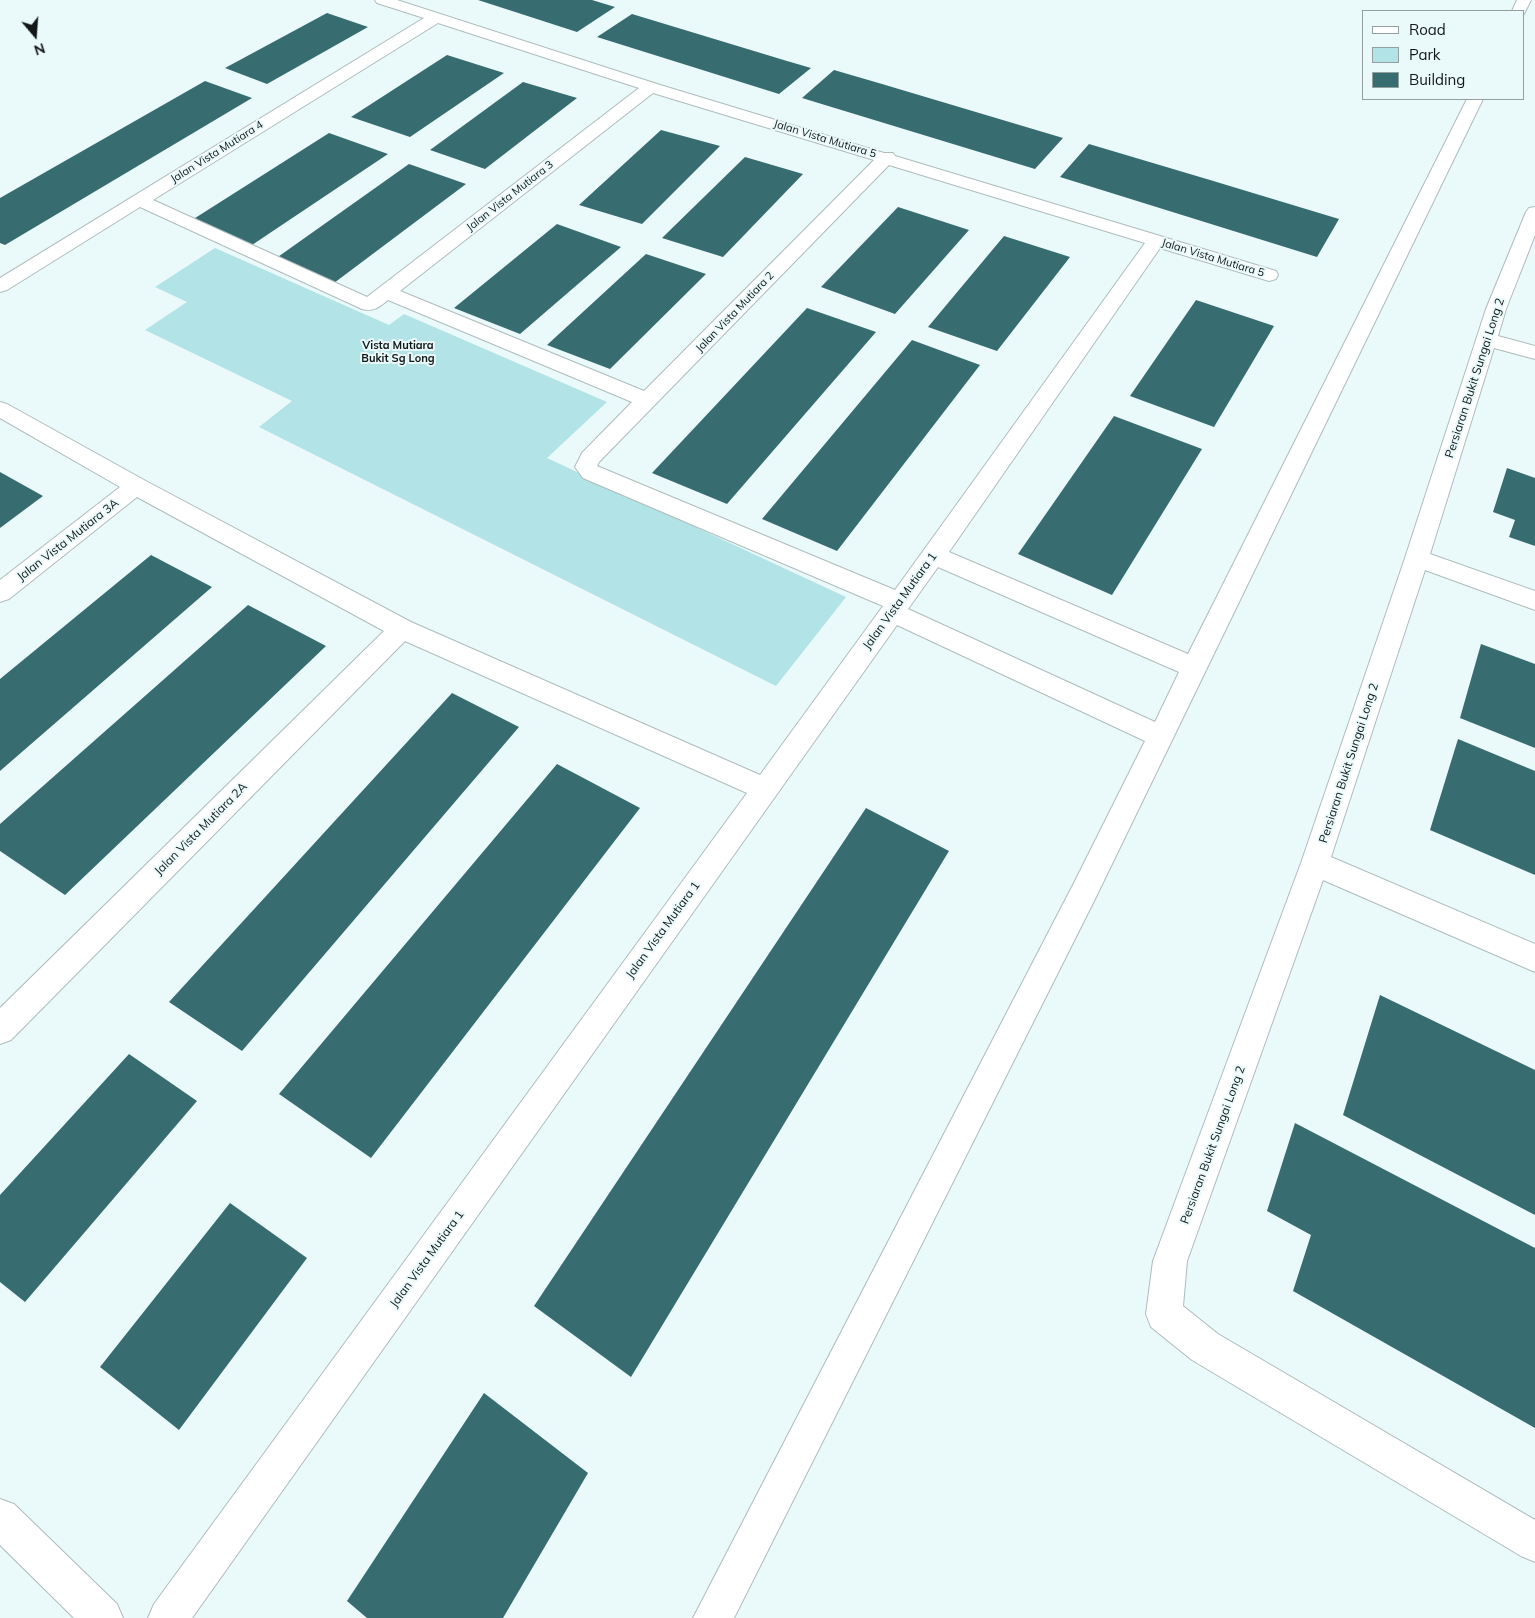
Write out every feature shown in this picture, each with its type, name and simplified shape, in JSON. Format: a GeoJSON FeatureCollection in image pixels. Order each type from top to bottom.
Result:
{"type":"FeatureCollection","features":[{"type":"Feature","properties":{"kind":"street","name":"Jalan Vista Mutiara 5"},"geometry":{"type":"LineString","coordinates":[[382,0],[651,87],[1270,275]]}},
{"type":"Feature","properties":{"kind":"street","name":"Jalan Vista Mutiara 4"},"geometry":{"type":"LineString","coordinates":[[0,286],[435,18]]}},
{"type":"Feature","properties":{"kind":"street","name":"Jalan Vista Mutiara 3"},"geometry":{"type":"LineString","coordinates":[[139,200],[369,305],[651,87]]}},
{"type":"Feature","properties":{"kind":"street"},"geometry":{"type":"LineString","coordinates":[[713,1618],[1086,890],[1160,736],[1475,100]]}},
{"type":"Feature","properties":{"kind":"street","name":"Jalan Vista Mutiara 2"},"geometry":{"type":"LineString","coordinates":[[886,157],[590,458],[586,467],[591,473],[896,607]]}},
{"type":"Feature","properties":{"kind":"street","name":"Persiaran Bukit Sungai Long 2"},"geometry":{"type":"LineString","coordinates":[[1535,212],[1487,339],[1417,558],[1315,863],[1170,1261],[1164,1314],[1205,1347],[1535,1542]]}},
{"type":"Feature","properties":{"kind":"street","name":"Jalan Vista Mutiara 1"},"geometry":{"type":"LineString","coordinates":[[168,1618],[934,556],[1156,240]]}},
{"type":"Feature","properties":{"kind":"street"},"geometry":{"type":"LineString","coordinates":[[386,292],[648,401]]}},
{"type":"Feature","properties":{"kind":"street"},"geometry":{"type":"LineString","coordinates":[[1487,339],[1535,353]]}},
{"type":"Feature","properties":{"kind":"street"},"geometry":{"type":"LineString","coordinates":[[0,409],[136,486],[402,629],[765,789]]}},
{"type":"Feature","properties":{"kind":"street","name":"Jalan Vista Mutiara 3A"},"geometry":{"type":"LineString","coordinates":[[0,593],[136,486]]}},
{"type":"Feature","properties":{"kind":"street"},"geometry":{"type":"LineString","coordinates":[[934,556],[1195,668]]}},
{"type":"Feature","properties":{"kind":"street"},"geometry":{"type":"LineString","coordinates":[[1417,558],[1535,601]]}},
{"type":"Feature","properties":{"kind":"street"},"geometry":{"type":"LineString","coordinates":[[896,607],[1160,736]]}},
{"type":"Feature","properties":{"kind":"street","name":"Jalan Vista Mutiara 2A"},"geometry":{"type":"LineString","coordinates":[[0,1030],[402,629]]}},
{"type":"Feature","properties":{"kind":"street"},"geometry":{"type":"LineString","coordinates":[[1315,863],[1535,958]]}},
{"type":"Feature","properties":{"kind":"street"},"geometry":{"type":"LineString","coordinates":[[0,1518],[103,1618]]}},
{"type":"Feature","properties":{"kind":"green space"},"geometry":{"type":"Polygon","coordinates":[[[215,248],[389,325],[404,314],[607,402],[547,458],[846,597],[776,686],[259,427],[292,401],[145,330],[187,302],[155,287],[215,248]]]}},
{"type":"Feature","properties":{"kind":"building"},"geometry":{"type":"Polygon","coordinates":[[[478,0],[592,0],[615,7],[577,32],[478,0]]]}},
{"type":"Feature","properties":{"kind":"building"},"geometry":{"type":"Polygon","coordinates":[[[327,13],[368,27],[267,84],[225,68],[327,13]]]}},
{"type":"Feature","properties":{"kind":"building"},"geometry":{"type":"Polygon","coordinates":[[[632,14],[811,68],[779,94],[597,37],[632,14]]]}},
{"type":"Feature","properties":{"kind":"building"},"geometry":{"type":"Polygon","coordinates":[[[447,55],[504,73],[410,137],[351,117],[447,55]]]}},
{"type":"Feature","properties":{"kind":"building"},"geometry":{"type":"Polygon","coordinates":[[[834,70],[1063,138],[1035,169],[802,98],[834,70]]]}},
{"type":"Feature","properties":{"kind":"building"},"geometry":{"type":"Polygon","coordinates":[[[205,81],[252,98],[5,245],[0,243],[0,198],[205,81]]]}},
{"type":"Feature","properties":{"kind":"building"},"geometry":{"type":"Polygon","coordinates":[[[523,82],[577,98],[485,169],[430,150],[523,82]]]}},
{"type":"Feature","properties":{"kind":"building"},"geometry":{"type":"Polygon","coordinates":[[[661,130],[720,146],[642,224],[579,205],[661,130]]]}},
{"type":"Feature","properties":{"kind":"building"},"geometry":{"type":"Polygon","coordinates":[[[329,133],[388,154],[252,245],[192,220],[329,133]]]}},
{"type":"Feature","properties":{"kind":"building"},"geometry":{"type":"Polygon","coordinates":[[[1089,144],[1339,219],[1317,257],[1060,177],[1089,144]]]}},
{"type":"Feature","properties":{"kind":"building"},"geometry":{"type":"Polygon","coordinates":[[[745,157],[803,174],[723,257],[662,238],[745,157]]]}},
{"type":"Feature","properties":{"kind":"building"},"geometry":{"type":"Polygon","coordinates":[[[409,164],[466,184],[334,283],[275,259],[409,164]]]}},
{"type":"Feature","properties":{"kind":"building"},"geometry":{"type":"Polygon","coordinates":[[[898,207],[969,230],[895,314],[821,287],[898,207]]]}},
{"type":"Feature","properties":{"kind":"building"},"geometry":{"type":"Polygon","coordinates":[[[557,224],[621,247],[520,334],[454,308],[557,224]]]}},
{"type":"Feature","properties":{"kind":"building"},"geometry":{"type":"Polygon","coordinates":[[[1004,236],[1070,257],[997,351],[928,327],[1004,236]]]}},
{"type":"Feature","properties":{"kind":"building"},"geometry":{"type":"Polygon","coordinates":[[[646,254],[706,274],[610,369],[547,345],[646,254]]]}},
{"type":"Feature","properties":{"kind":"building"},"geometry":{"type":"Polygon","coordinates":[[[1196,300],[1274,326],[1214,427],[1130,396],[1196,300]]]}},
{"type":"Feature","properties":{"kind":"building"},"geometry":{"type":"Polygon","coordinates":[[[807,308],[876,332],[727,504],[652,473],[807,308]]]}},
{"type":"Feature","properties":{"kind":"building"},"geometry":{"type":"Polygon","coordinates":[[[912,340],[980,365],[837,551],[762,519],[912,340]]]}},
{"type":"Feature","properties":{"kind":"building"},"geometry":{"type":"Polygon","coordinates":[[[1114,416],[1202,449],[1112,595],[1018,554],[1114,416]]]}},
{"type":"Feature","properties":{"kind":"building"},"geometry":{"type":"Polygon","coordinates":[[[1507,468],[1535,478],[1535,546],[1509,537],[1515,520],[1493,512],[1507,468]]]}},
{"type":"Feature","properties":{"kind":"building"},"geometry":{"type":"Polygon","coordinates":[[[0,472],[43,496],[0,528],[0,472]]]}},
{"type":"Feature","properties":{"kind":"building"},"geometry":{"type":"Polygon","coordinates":[[[151,555],[212,587],[0,771],[0,679],[151,555]]]}},
{"type":"Feature","properties":{"kind":"building"},"geometry":{"type":"Polygon","coordinates":[[[248,605],[326,646],[65,895],[0,851],[0,824],[248,605]]]}},
{"type":"Feature","properties":{"kind":"building"},"geometry":{"type":"Polygon","coordinates":[[[1481,644],[1535,664],[1535,748],[1460,718],[1481,644]]]}},
{"type":"Feature","properties":{"kind":"building"},"geometry":{"type":"Polygon","coordinates":[[[452,693],[519,727],[242,1051],[169,1002],[452,693]]]}},
{"type":"Feature","properties":{"kind":"building"},"geometry":{"type":"Polygon","coordinates":[[[1458,739],[1535,771],[1535,875],[1430,830],[1458,739]]]}},
{"type":"Feature","properties":{"kind":"building"},"geometry":{"type":"Polygon","coordinates":[[[557,764],[640,808],[371,1158],[279,1094],[557,764]]]}},
{"type":"Feature","properties":{"kind":"building"},"geometry":{"type":"Polygon","coordinates":[[[866,808],[949,851],[631,1377],[534,1306],[866,808]]]}},
{"type":"Feature","properties":{"kind":"building"},"geometry":{"type":"Polygon","coordinates":[[[1380,995],[1535,1070],[1535,1215],[1343,1115],[1380,995]]]}},
{"type":"Feature","properties":{"kind":"building"},"geometry":{"type":"Polygon","coordinates":[[[129,1054],[197,1101],[25,1302],[0,1282],[0,1195],[129,1054]]]}},
{"type":"Feature","properties":{"kind":"building"},"geometry":{"type":"Polygon","coordinates":[[[1295,1123],[1535,1248],[1535,1428],[1293,1291],[1311,1235],[1267,1211],[1295,1123]]]}},
{"type":"Feature","properties":{"kind":"building"},"geometry":{"type":"Polygon","coordinates":[[[230,1203],[307,1258],[179,1430],[100,1367],[230,1203]]]}},
{"type":"Feature","properties":{"kind":"building"},"geometry":{"type":"Polygon","coordinates":[[[484,1393],[588,1473],[503,1618],[367,1618],[347,1601],[484,1393]]]}},
{"type":"Feature","properties":{"kind":"district","name":"Vista Mutiara Bukit Sg Long"},"geometry":{"type":"Point","coordinates":[398,352]}}]}
